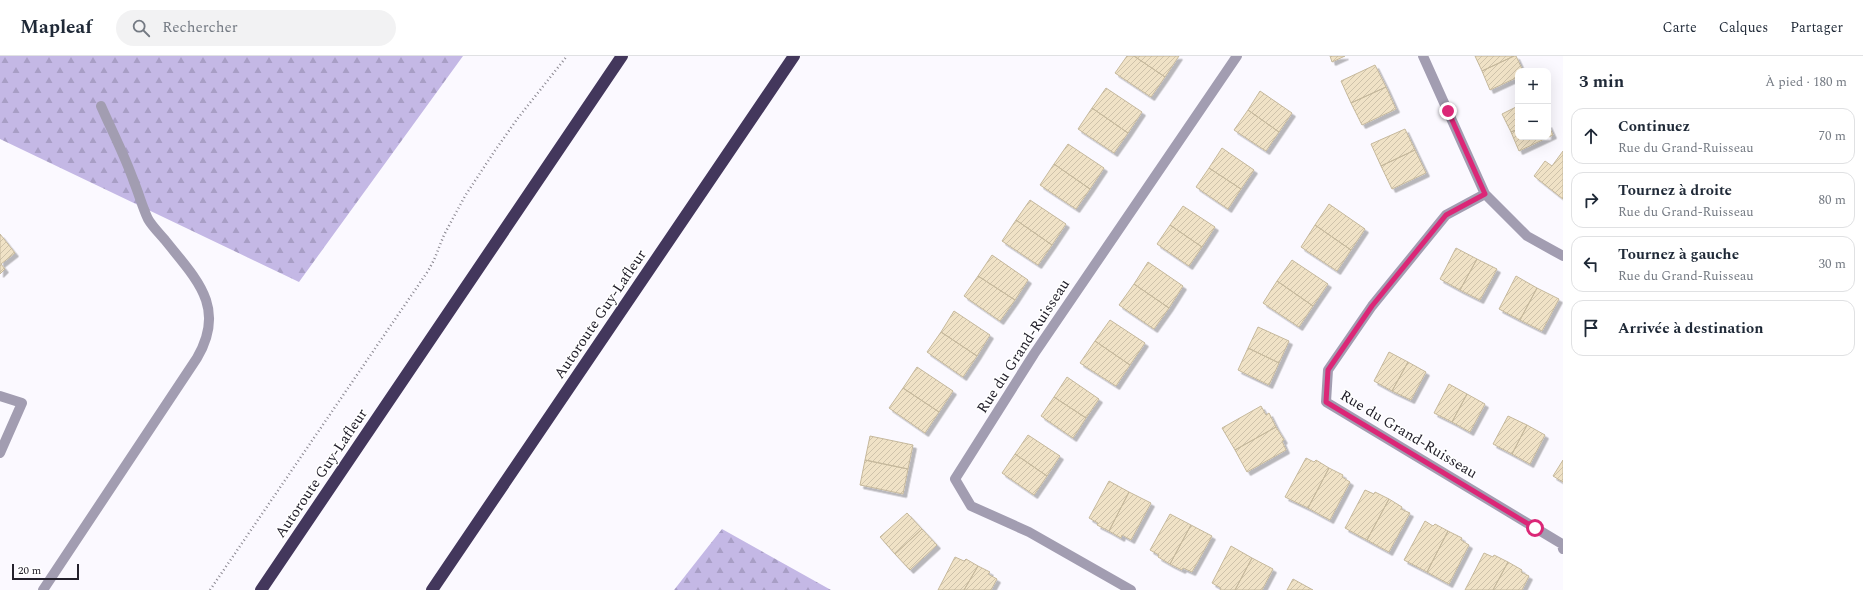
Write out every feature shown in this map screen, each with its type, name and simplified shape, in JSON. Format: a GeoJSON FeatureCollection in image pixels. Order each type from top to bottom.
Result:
{"type":"FeatureCollection","features":[{"type":"Feature","properties":{"kind":"highway","name":"Autoroute Guy-Lafleur"},"geometry":{"type":"LineString","coordinates":[[261,590],[622,56]]}},
{"type":"Feature","properties":{"kind":"highway","name":"Autoroute Guy-Lafleur"},"geometry":{"type":"LineString","coordinates":[[432,590],[794,56]]}},
{"type":"Feature","properties":{"kind":"street","name":"Rue du Grand-Ruisseau"},"geometry":{"type":"LineString","coordinates":[[1131,590],[1029,532],[970,506],[955,479],[1034,354],[1237,56]]}},
{"type":"Feature","properties":{"kind":"street"},"geometry":{"type":"LineString","coordinates":[[1423,56],[1485,194],[1527,236],[1563,256]]}},
{"type":"Feature","properties":{"kind":"street"},"geometry":{"type":"LineString","coordinates":[[43,590],[197,358],[205,345],[210,328],[209,308],[203,291],[194,276],[149,221],[141,205],[134,182],[101,106]]}},
{"type":"Feature","properties":{"kind":"street","name":"Rue du Grand-Ruisseau"},"geometry":{"type":"LineString","coordinates":[[1485,194],[1446,215],[1372,306],[1328,370],[1326,402],[1562,544],[1563,549]]}},
{"type":"Feature","properties":{"kind":"street"},"geometry":{"type":"LineString","coordinates":[[0,396],[22,403],[0,453]]}},
{"type":"Feature","properties":{"kind":"path"},"geometry":{"type":"LineString","coordinates":[[210,590],[428,271],[465,196],[496,149],[518,118],[557,70],[566,56]]}},
{"type":"Feature","properties":{"kind":"green space"},"geometry":{"type":"Polygon","coordinates":[[[0,56],[463,56],[299,282],[0,139],[0,56]]]}},
{"type":"Feature","properties":{"kind":"green space"},"geometry":{"type":"Polygon","coordinates":[[[722,529],[831,590],[674,590],[722,529]]]}},
{"type":"Feature","properties":{"kind":"building"},"geometry":{"type":"Polygon","coordinates":[[[1127,56],[1134,56],[1165,77],[1151,97],[1115,73],[1127,56]]]}},
{"type":"Feature","properties":{"kind":"building"},"geometry":{"type":"Polygon","coordinates":[[[1134,56],[1179,56],[1165,77],[1134,56]]]}},
{"type":"Feature","properties":{"kind":"building"},"geometry":{"type":"Polygon","coordinates":[[[1330,56],[1345,56],[1332,62],[1330,56]]]}},
{"type":"Feature","properties":{"kind":"building"},"geometry":{"type":"Polygon","coordinates":[[[1475,56],[1514,56],[1482,71],[1475,56]]]}},
{"type":"Feature","properties":{"kind":"building"},"geometry":{"type":"Polygon","coordinates":[[[1514,56],[1516,56],[1522,68],[1515,68],[1515,78],[1490,90],[1482,71],[1514,56]]]}},
{"type":"Feature","properties":{"kind":"building"},"geometry":{"type":"Polygon","coordinates":[[[1375,65],[1386,87],[1351,103],[1341,81],[1375,65]]]}},
{"type":"Feature","properties":{"kind":"building"},"geometry":{"type":"Polygon","coordinates":[[[1386,87],[1396,109],[1362,125],[1351,103],[1386,87]]]}},
{"type":"Feature","properties":{"kind":"building"},"geometry":{"type":"Polygon","coordinates":[[[1106,88],[1142,112],[1128,133],[1092,108],[1106,88]]]}},
{"type":"Feature","properties":{"kind":"building"},"geometry":{"type":"Polygon","coordinates":[[[1260,91],[1292,113],[1279,132],[1248,110],[1260,91]]]}},
{"type":"Feature","properties":{"kind":"building"},"geometry":{"type":"Polygon","coordinates":[[[1092,108],[1128,133],[1114,153],[1078,129],[1092,108]]]}},
{"type":"Feature","properties":{"kind":"building"},"geometry":{"type":"Polygon","coordinates":[[[1515,108],[1515,130],[1511,132],[1502,114],[1515,108]]]}},
{"type":"Feature","properties":{"kind":"building"},"geometry":{"type":"Polygon","coordinates":[[[1248,110],[1279,132],[1266,151],[1234,130],[1248,110]]]}},
{"type":"Feature","properties":{"kind":"building"},"geometry":{"type":"Polygon","coordinates":[[[1405,129],[1415,150],[1381,166],[1371,144],[1405,129]]]}},
{"type":"Feature","properties":{"kind":"building"},"geometry":{"type":"Polygon","coordinates":[[[1515,130],[1515,140],[1542,140],[1519,151],[1511,132],[1515,130]]]}},
{"type":"Feature","properties":{"kind":"building"},"geometry":{"type":"Polygon","coordinates":[[[1068,144],[1104,168],[1090,189],[1054,164],[1068,144]]]}},
{"type":"Feature","properties":{"kind":"building"},"geometry":{"type":"Polygon","coordinates":[[[1222,148],[1254,170],[1241,189],[1209,168],[1222,148]]]}},
{"type":"Feature","properties":{"kind":"building"},"geometry":{"type":"Polygon","coordinates":[[[1415,150],[1426,173],[1392,189],[1381,166],[1415,150]]]}},
{"type":"Feature","properties":{"kind":"building"},"geometry":{"type":"Polygon","coordinates":[[[1563,151],[1563,199],[1534,176],[1545,161],[1552,166],[1563,151]]]}},
{"type":"Feature","properties":{"kind":"building"},"geometry":{"type":"Polygon","coordinates":[[[1054,164],[1090,189],[1076,209],[1040,185],[1054,164]]]}},
{"type":"Feature","properties":{"kind":"building"},"geometry":{"type":"Polygon","coordinates":[[[1209,168],[1241,189],[1228,209],[1196,187],[1209,168]]]}},
{"type":"Feature","properties":{"kind":"building"},"geometry":{"type":"Polygon","coordinates":[[[1030,200],[1066,224],[1052,245],[1016,220],[1030,200]]]}},
{"type":"Feature","properties":{"kind":"building"},"geometry":{"type":"Polygon","coordinates":[[[1329,204],[1365,229],[1351,250],[1315,225],[1329,204]]]}},
{"type":"Feature","properties":{"kind":"building"},"geometry":{"type":"Polygon","coordinates":[[[1183,206],[1215,227],[1202,247],[1170,225],[1183,206]]]}},
{"type":"Feature","properties":{"kind":"building"},"geometry":{"type":"Polygon","coordinates":[[[1016,220],[1052,245],[1038,265],[1002,241],[1016,220]]]}},
{"type":"Feature","properties":{"kind":"building"},"geometry":{"type":"Polygon","coordinates":[[[1170,225],[1202,247],[1189,266],[1157,244],[1170,225]]]}},
{"type":"Feature","properties":{"kind":"building"},"geometry":{"type":"Polygon","coordinates":[[[1315,225],[1351,250],[1337,271],[1301,247],[1315,225]]]}},
{"type":"Feature","properties":{"kind":"building"},"geometry":{"type":"Polygon","coordinates":[[[0,234],[15,253],[1,264],[5,269],[0,274],[0,234]]]}},
{"type":"Feature","properties":{"kind":"building"},"geometry":{"type":"Polygon","coordinates":[[[1456,248],[1477,259],[1460,290],[1440,279],[1456,248]]]}},
{"type":"Feature","properties":{"kind":"building"},"geometry":{"type":"Polygon","coordinates":[[[992,255],[1028,280],[1015,300],[978,276],[992,255]]]}},
{"type":"Feature","properties":{"kind":"building"},"geometry":{"type":"Polygon","coordinates":[[[1477,259],[1497,269],[1480,300],[1460,290],[1477,259]]]}},
{"type":"Feature","properties":{"kind":"building"},"geometry":{"type":"Polygon","coordinates":[[[1292,260],[1328,284],[1313,306],[1277,281],[1292,260]]]}},
{"type":"Feature","properties":{"kind":"building"},"geometry":{"type":"Polygon","coordinates":[[[1148,262],[1183,286],[1169,308],[1134,284],[1148,262]]]}},
{"type":"Feature","properties":{"kind":"building"},"geometry":{"type":"Polygon","coordinates":[[[978,276],[1015,300],[1000,321],[964,296],[978,276]]]}},
{"type":"Feature","properties":{"kind":"building"},"geometry":{"type":"Polygon","coordinates":[[[1516,276],[1537,288],[1520,320],[1499,309],[1516,276]]]}},
{"type":"Feature","properties":{"kind":"building"},"geometry":{"type":"Polygon","coordinates":[[[1277,281],[1313,306],[1299,327],[1263,303],[1277,281]]]}},
{"type":"Feature","properties":{"kind":"building"},"geometry":{"type":"Polygon","coordinates":[[[1134,284],[1169,308],[1154,329],[1119,305],[1134,284]]]}},
{"type":"Feature","properties":{"kind":"building"},"geometry":{"type":"Polygon","coordinates":[[[1537,288],[1559,299],[1542,331],[1520,320],[1537,288]]]}},
{"type":"Feature","properties":{"kind":"building"},"geometry":{"type":"Polygon","coordinates":[[[954,311],[990,335],[977,356],[941,332],[954,311]]]}},
{"type":"Feature","properties":{"kind":"building"},"geometry":{"type":"Polygon","coordinates":[[[1110,320],[1145,343],[1130,365],[1095,341],[1110,320]]]}},
{"type":"Feature","properties":{"kind":"building"},"geometry":{"type":"Polygon","coordinates":[[[1258,327],[1289,341],[1279,363],[1248,348],[1258,327]]]}},
{"type":"Feature","properties":{"kind":"building"},"geometry":{"type":"Polygon","coordinates":[[[941,332],[977,356],[963,377],[927,352],[941,332]]]}},
{"type":"Feature","properties":{"kind":"building"},"geometry":{"type":"Polygon","coordinates":[[[1095,341],[1130,365],[1116,386],[1080,363],[1095,341]]]}},
{"type":"Feature","properties":{"kind":"building"},"geometry":{"type":"Polygon","coordinates":[[[1248,348],[1279,363],[1269,385],[1238,370],[1248,348]]]}},
{"type":"Feature","properties":{"kind":"building"},"geometry":{"type":"Polygon","coordinates":[[[1389,352],[1408,362],[1392,391],[1374,381],[1389,352]]]}},
{"type":"Feature","properties":{"kind":"building"},"geometry":{"type":"Polygon","coordinates":[[[1408,362],[1426,372],[1411,400],[1392,391],[1408,362]]]}},
{"type":"Feature","properties":{"kind":"building"},"geometry":{"type":"Polygon","coordinates":[[[917,367],[953,391],[939,412],[903,388],[917,367]]]}},
{"type":"Feature","properties":{"kind":"building"},"geometry":{"type":"Polygon","coordinates":[[[1067,377],[1099,399],[1086,418],[1054,397],[1067,377]]]}},
{"type":"Feature","properties":{"kind":"building"},"geometry":{"type":"Polygon","coordinates":[[[1449,384],[1467,394],[1452,422],[1434,413],[1449,384]]]}},
{"type":"Feature","properties":{"kind":"building"},"geometry":{"type":"Polygon","coordinates":[[[903,388],[939,412],[925,433],[889,408],[903,388]]]}},
{"type":"Feature","properties":{"kind":"building"},"geometry":{"type":"Polygon","coordinates":[[[1467,394],[1485,404],[1470,432],[1452,422],[1467,394]]]}},
{"type":"Feature","properties":{"kind":"building"},"geometry":{"type":"Polygon","coordinates":[[[1054,397],[1086,418],[1073,438],[1041,416],[1054,397]]]}},
{"type":"Feature","properties":{"kind":"building"},"geometry":{"type":"Polygon","coordinates":[[[1261,406],[1266,415],[1269,413],[1276,427],[1235,450],[1222,428],[1261,406]]]}},
{"type":"Feature","properties":{"kind":"building"},"geometry":{"type":"Polygon","coordinates":[[[1508,416],[1527,425],[1512,454],[1493,444],[1508,416]]]}},
{"type":"Feature","properties":{"kind":"building"},"geometry":{"type":"Polygon","coordinates":[[[1527,425],[1545,435],[1530,464],[1512,454],[1527,425]]]}},
{"type":"Feature","properties":{"kind":"building"},"geometry":{"type":"Polygon","coordinates":[[[1276,427],[1284,440],[1282,441],[1286,450],[1247,472],[1235,450],[1276,427]]]}},
{"type":"Feature","properties":{"kind":"building"},"geometry":{"type":"Polygon","coordinates":[[[1028,435],[1060,456],[1047,476],[1015,454],[1028,435]]]}},
{"type":"Feature","properties":{"kind":"building"},"geometry":{"type":"Polygon","coordinates":[[[870,436],[913,445],[908,469],[865,460],[870,436]]]}},
{"type":"Feature","properties":{"kind":"building"},"geometry":{"type":"Polygon","coordinates":[[[1015,454],[1047,476],[1034,495],[1002,473],[1015,454]]]}},
{"type":"Feature","properties":{"kind":"building"},"geometry":{"type":"Polygon","coordinates":[[[1306,458],[1314,462],[1316,460],[1329,468],[1308,508],[1285,497],[1306,458]]]}},
{"type":"Feature","properties":{"kind":"building"},"geometry":{"type":"Polygon","coordinates":[[[865,460],[908,469],[903,494],[860,485],[865,460]]]}},
{"type":"Feature","properties":{"kind":"building"},"geometry":{"type":"Polygon","coordinates":[[[1563,460],[1563,482],[1553,476],[1563,460]]]}},
{"type":"Feature","properties":{"kind":"building"},"geometry":{"type":"Polygon","coordinates":[[[1329,468],[1343,475],[1342,477],[1350,482],[1330,520],[1308,508],[1329,468]]]}},
{"type":"Feature","properties":{"kind":"building"},"geometry":{"type":"Polygon","coordinates":[[[1109,481],[1129,492],[1109,531],[1097,525],[1098,523],[1089,518],[1109,481]]]}},
{"type":"Feature","properties":{"kind":"building"},"geometry":{"type":"Polygon","coordinates":[[[1365,490],[1374,494],[1375,492],[1389,499],[1367,540],[1345,528],[1365,490]]]}},
{"type":"Feature","properties":{"kind":"building"},"geometry":{"type":"Polygon","coordinates":[[[1129,492],[1151,503],[1131,540],[1122,535],[1121,538],[1109,531],[1129,492]]]}},
{"type":"Feature","properties":{"kind":"building"},"geometry":{"type":"Polygon","coordinates":[[[1389,499],[1402,507],[1401,509],[1410,513],[1389,552],[1367,540],[1389,499]]]}},
{"type":"Feature","properties":{"kind":"building"},"geometry":{"type":"Polygon","coordinates":[[[907,513],[922,529],[895,554],[880,537],[907,513]]]}},
{"type":"Feature","properties":{"kind":"building"},"geometry":{"type":"Polygon","coordinates":[[[1170,514],[1191,525],[1170,564],[1150,550],[1170,514]]]}},
{"type":"Feature","properties":{"kind":"building"},"geometry":{"type":"Polygon","coordinates":[[[1425,521],[1433,526],[1435,524],[1448,531],[1427,572],[1404,560],[1425,521]]]}},
{"type":"Feature","properties":{"kind":"building"},"geometry":{"type":"Polygon","coordinates":[[[1191,525],[1212,536],[1192,572],[1183,568],[1182,570],[1170,564],[1191,525]]]}},
{"type":"Feature","properties":{"kind":"building"},"geometry":{"type":"Polygon","coordinates":[[[922,529],[937,545],[910,570],[895,554],[922,529]]]}},
{"type":"Feature","properties":{"kind":"building"},"geometry":{"type":"Polygon","coordinates":[[[1448,531],[1462,538],[1461,540],[1469,545],[1449,584],[1427,572],[1448,531]]]}},
{"type":"Feature","properties":{"kind":"building"},"geometry":{"type":"Polygon","coordinates":[[[1231,546],[1252,558],[1235,590],[1220,590],[1221,588],[1212,583],[1231,546]]]}},
{"type":"Feature","properties":{"kind":"building"},"geometry":{"type":"Polygon","coordinates":[[[1484,553],[1493,557],[1494,555],[1508,562],[1493,590],[1465,590],[1484,553]]]}},
{"type":"Feature","properties":{"kind":"building"},"geometry":{"type":"Polygon","coordinates":[[[955,557],[964,561],[966,559],[978,566],[964,590],[938,590],[955,557]]]}},
{"type":"Feature","properties":{"kind":"building"},"geometry":{"type":"Polygon","coordinates":[[[1252,558],[1273,569],[1262,590],[1235,590],[1252,558]]]}},
{"type":"Feature","properties":{"kind":"building"},"geometry":{"type":"Polygon","coordinates":[[[1508,562],[1529,576],[1522,590],[1493,590],[1508,562]]]}},
{"type":"Feature","properties":{"kind":"building"},"geometry":{"type":"Polygon","coordinates":[[[978,566],[990,572],[988,574],[997,579],[991,590],[964,590],[978,566]]]}},
{"type":"Feature","properties":{"kind":"building"},"geometry":{"type":"Polygon","coordinates":[[[1293,579],[1313,590],[1287,590],[1293,579]]]}},
{"type":"Feature","properties":{"kind":"route"},"geometry":{"type":"LineString","coordinates":[[1448,111],[1485,194],[1446,215],[1372,306],[1328,370],[1326,402],[1535,528]]}}]}
